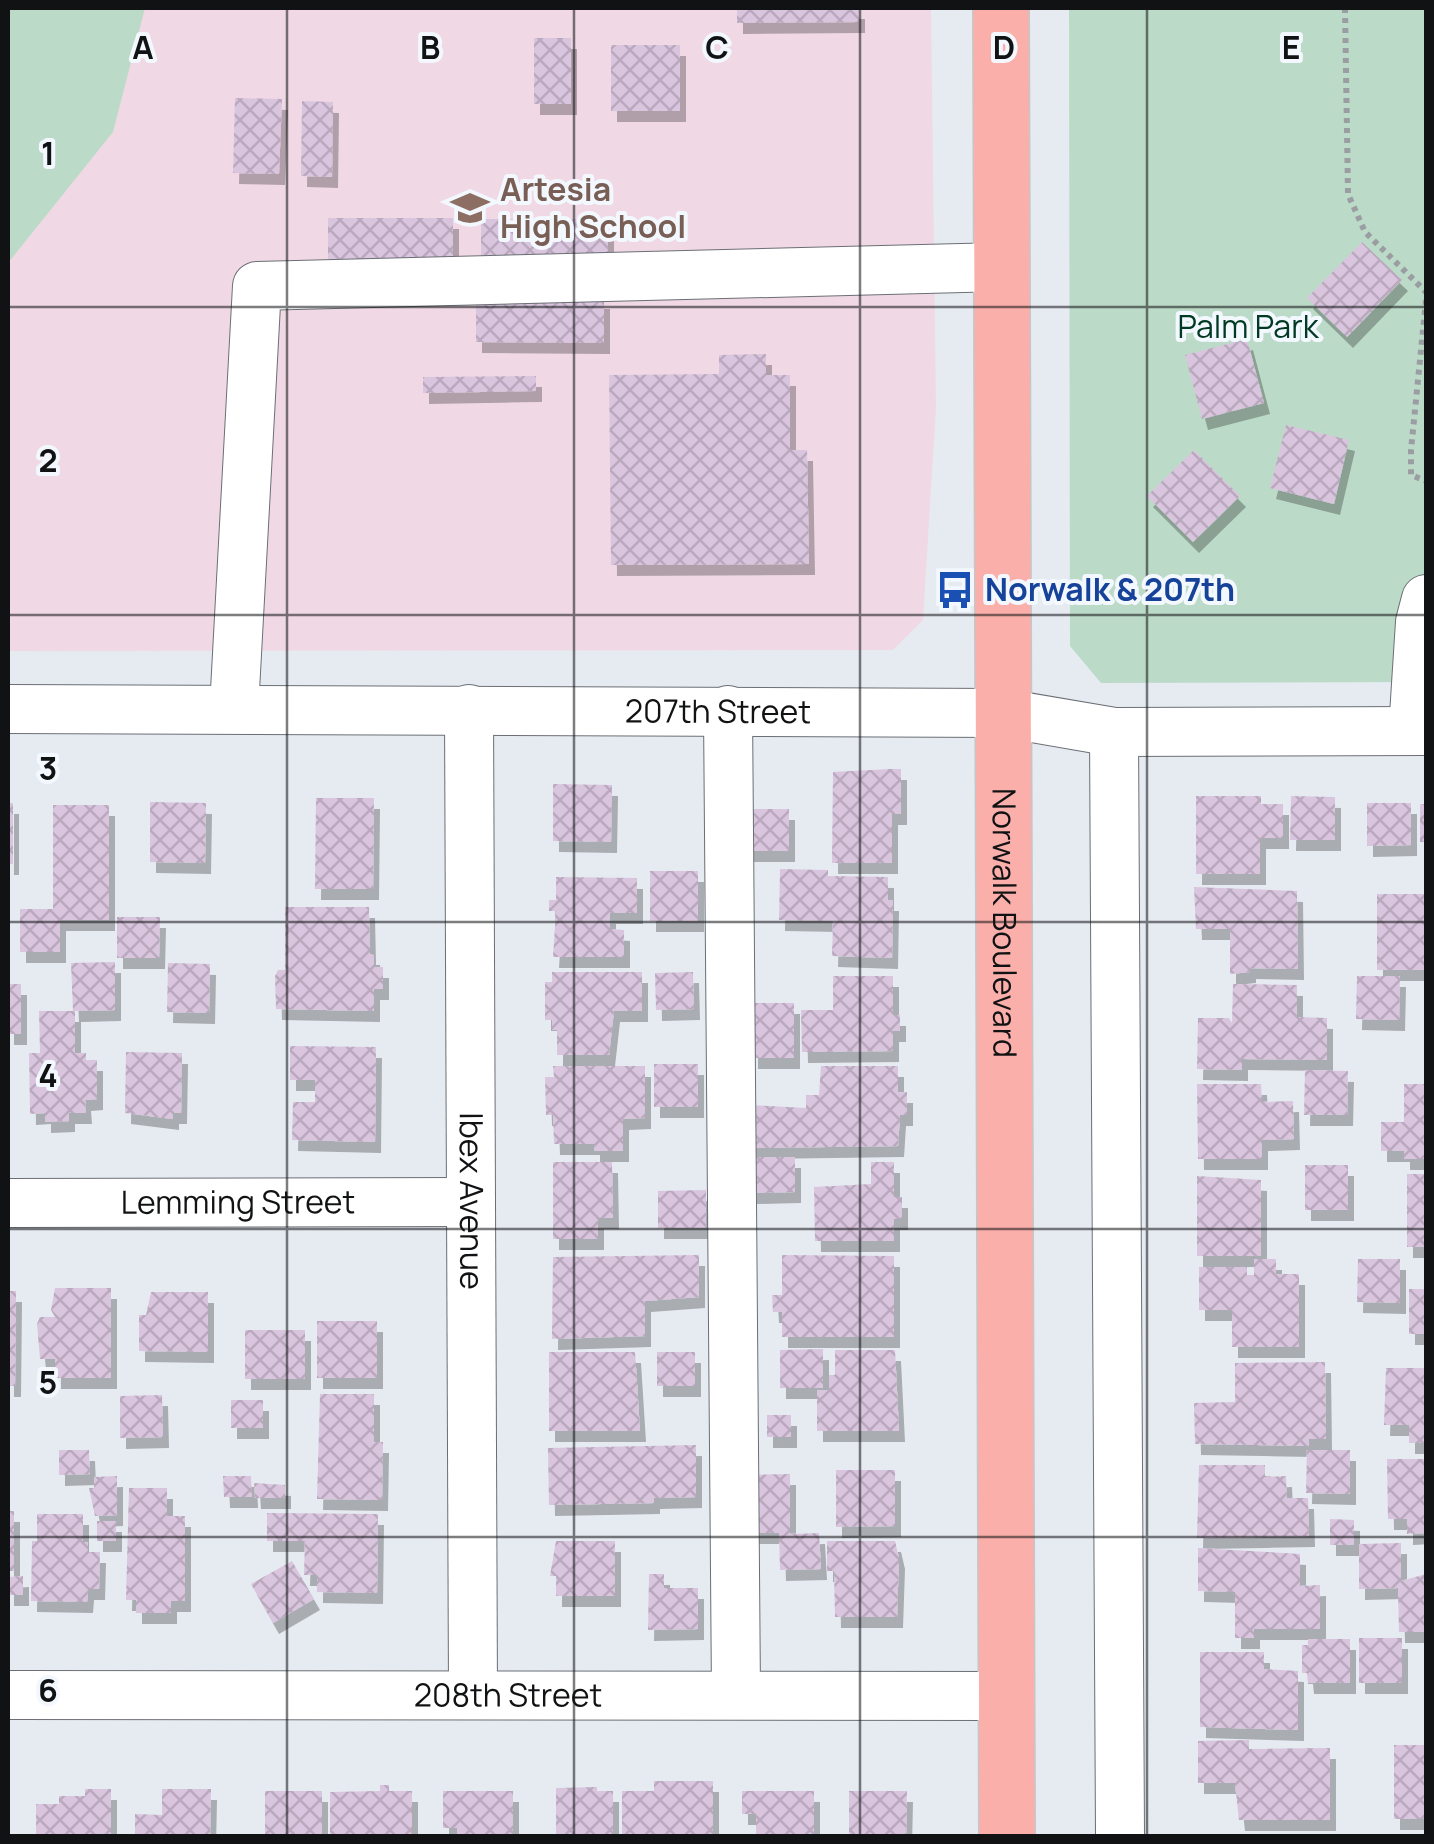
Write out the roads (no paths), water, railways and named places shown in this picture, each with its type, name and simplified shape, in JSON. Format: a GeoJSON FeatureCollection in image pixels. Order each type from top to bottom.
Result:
{"type":"FeatureCollection","features":[{"type":"Feature","properties":{"kind":"main road","name":"Norwalk Boulevard"},"geometry":{"type":"LineString","coordinates":[[1002,8],[1007,1836]]}},
{"type":"Feature","properties":{"kind":"street"},"geometry":{"type":"LineString","coordinates":[[234,709],[256,286],[1002,267]]}},
{"type":"Feature","properties":{"kind":"street"},"geometry":{"type":"LineString","coordinates":[[1420,731],[1420,622],[1426,599]]}},
{"type":"Feature","properties":{"kind":"street","name":"207th Street"},"geometry":{"type":"LineString","coordinates":[[8,709],[1004,713],[1114,732],[1420,731]]}},
{"type":"Feature","properties":{"kind":"street","name":"Ibex Avenue"},"geometry":{"type":"LineString","coordinates":[[469,709],[473,1693]]}},
{"type":"Feature","properties":{"kind":"street"},"geometry":{"type":"LineString","coordinates":[[728,710],[736,1694]]}},
{"type":"Feature","properties":{"kind":"street"},"geometry":{"type":"LineString","coordinates":[[1114,732],[1120,1836]]}},
{"type":"Feature","properties":{"kind":"street","name":"Lemming Street"},"geometry":{"type":"LineString","coordinates":[[8,1203],[469,1202]]}},
{"type":"Feature","properties":{"kind":"street","name":"208th Street"},"geometry":{"type":"LineString","coordinates":[[8,1695],[1006,1696]]}},
{"type":"Feature","properties":{"kind":"place","name":"Artesia High School"},"geometry":{"type":"Point","coordinates":[470,208]}},
{"type":"Feature","properties":{"kind":"place","name":"Norwalk & 207th"},"geometry":{"type":"Point","coordinates":[955,590]}},
{"type":"Feature","properties":{"kind":"park label","name":"Palm Park"},"geometry":{"type":"Point","coordinates":[1248,327]}}]}
